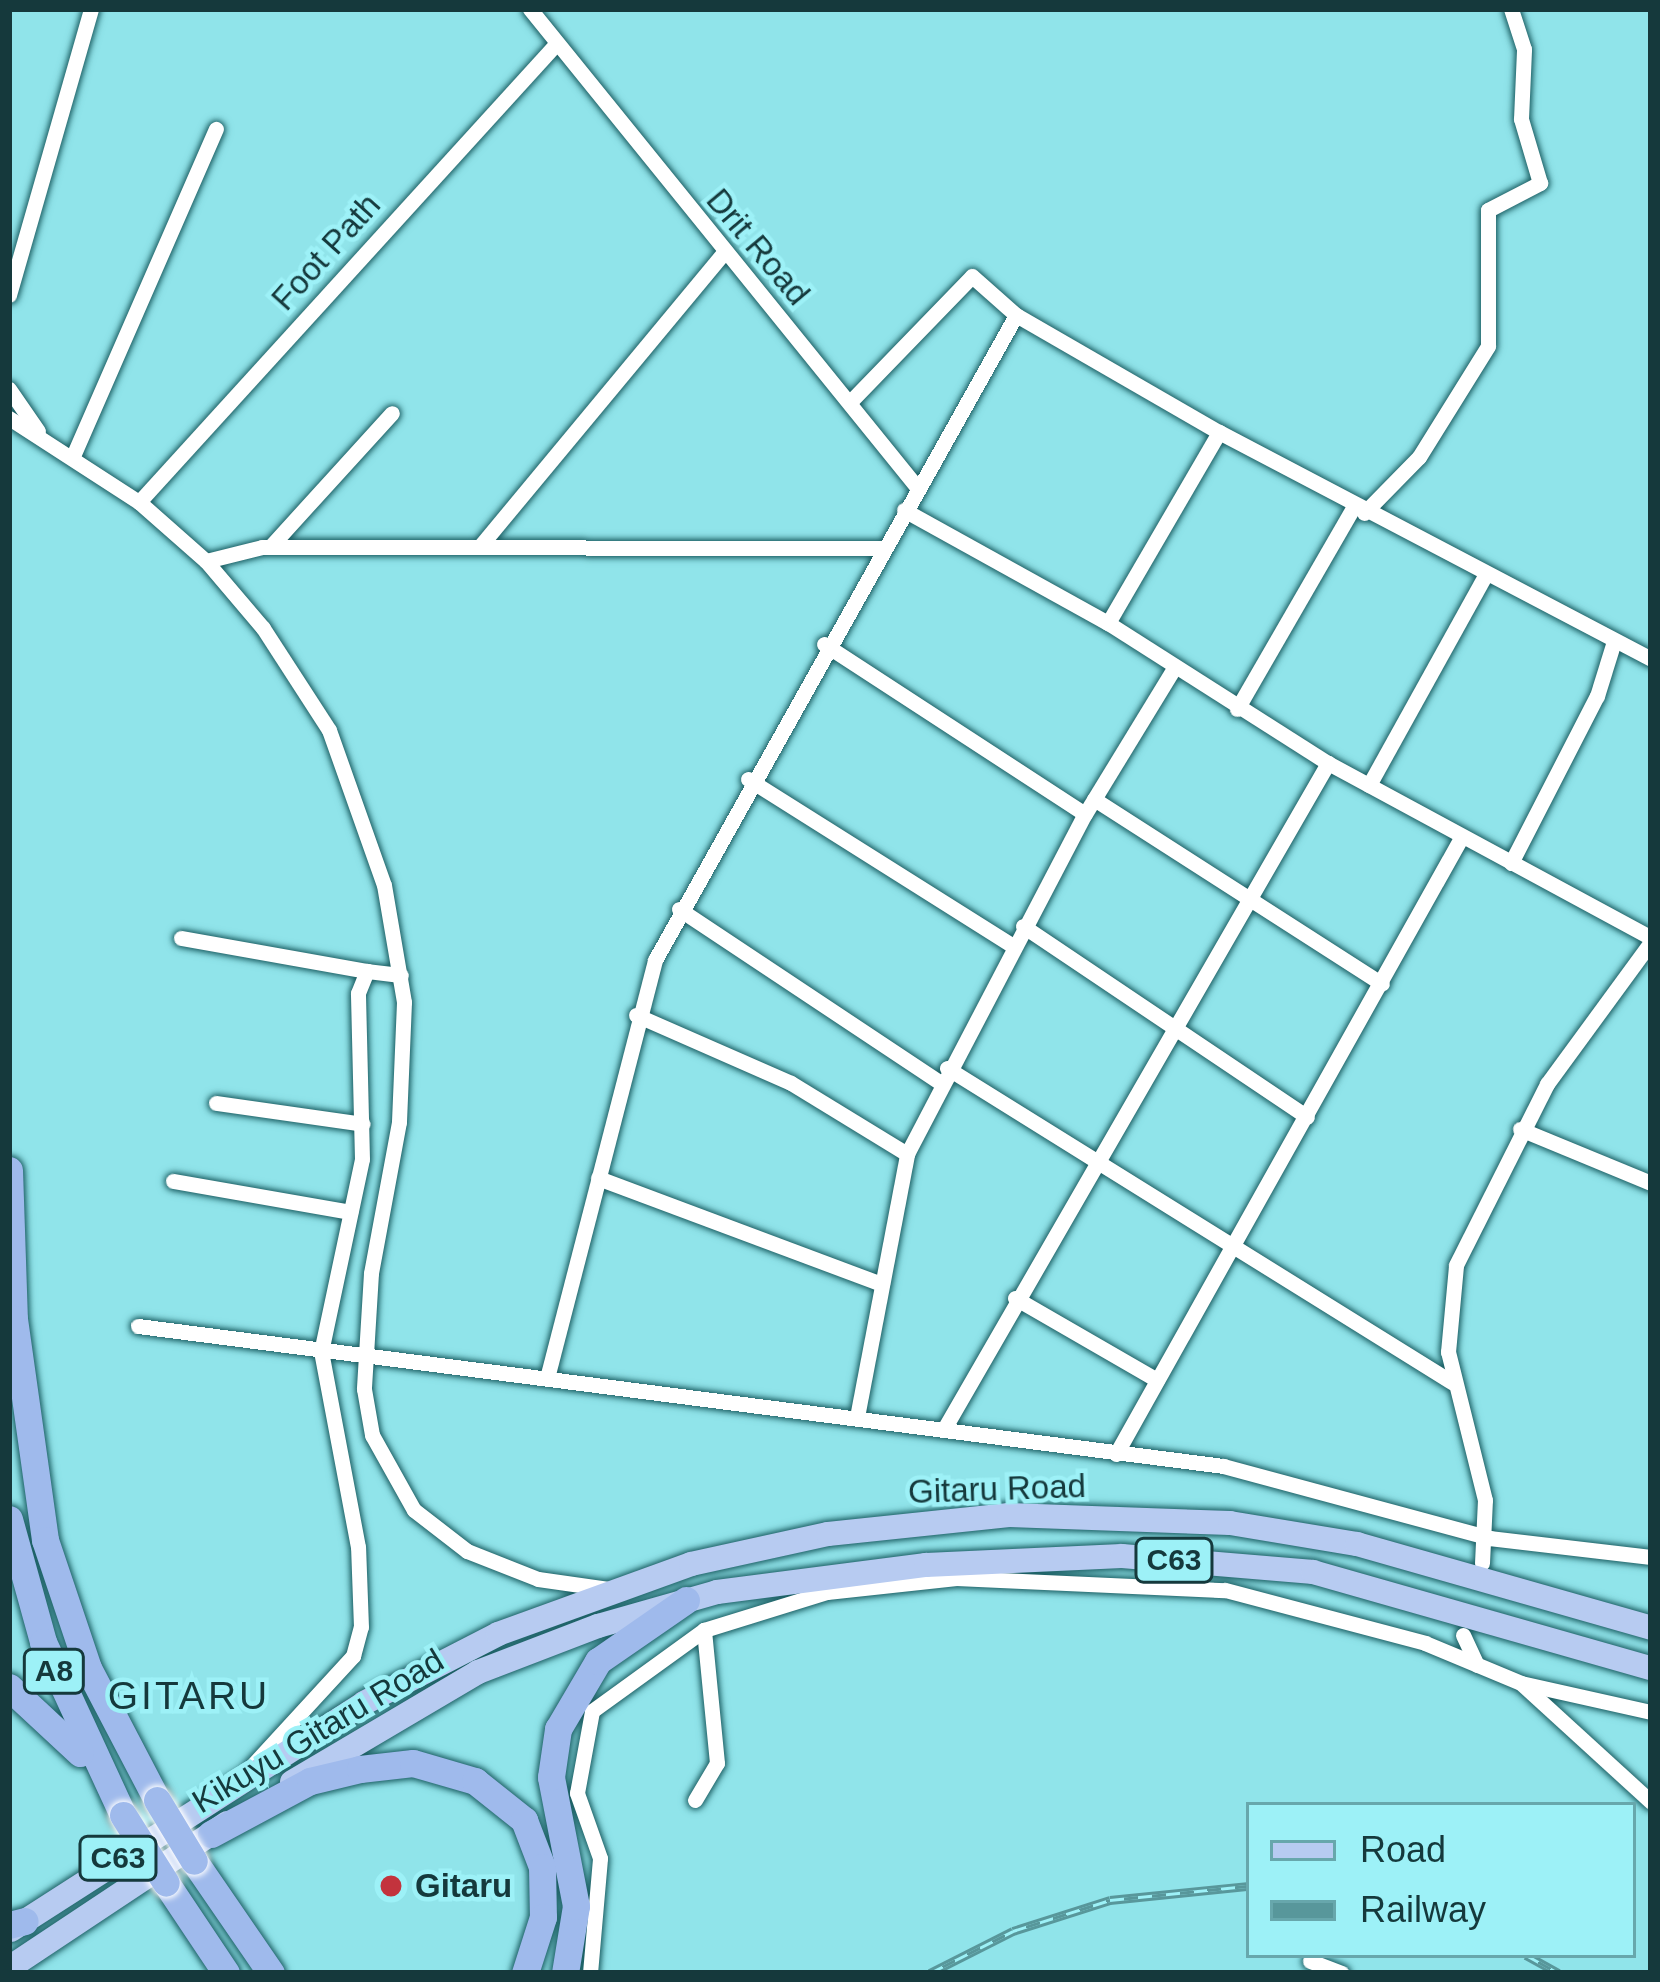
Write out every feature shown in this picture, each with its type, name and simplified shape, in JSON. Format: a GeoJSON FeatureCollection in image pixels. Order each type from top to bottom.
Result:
{"type":"FeatureCollection","features":[{"type":"Feature","properties":{"kind":"highway","name":"A8"},"geometry":{"type":"LineString","coordinates":[[9,1170],[14,1319],[45,1540],[88,1668],[158,1800],[194,1861],[275,1973]]}},
{"type":"Feature","properties":{"kind":"highway","name":"A8"},"geometry":{"type":"LineString","coordinates":[[9,1519],[43,1642],[95,1769],[222,1969]]}},
{"type":"Feature","properties":{"kind":"highway","name":"C63"},"geometry":{"type":"LineString","coordinates":[[565,1973],[576,1906],[551,1777],[558,1729],[598,1661],[686,1600]]}},
{"type":"Feature","properties":{"kind":"highway"},"geometry":{"type":"LineString","coordinates":[[9,1687],[95,1769]]}},
{"type":"Feature","properties":{"kind":"highway"},"geometry":{"type":"LineString","coordinates":[[211,1834],[310,1781],[360,1769],[413,1763],[475,1781],[524,1820],[542,1867],[543,1917],[525,1973]]}},
{"type":"Feature","properties":{"kind":"main road","name":"Gitaru Road"},"geometry":{"type":"LineString","coordinates":[[231,1789],[364,1703],[498,1634],[611,1590],[829,1534],[1009,1515],[1143,1519],[1357,1544],[1651,1628]]}},
{"type":"Feature","properties":{"kind":"main road","name":"C63"},"geometry":{"type":"LineString","coordinates":[[686,1600],[926,1565],[1122,1556],[1313,1572],[1651,1668]]}},
{"type":"Feature","properties":{"kind":"main road","name":"Kikuyu Gitaru Road"},"geometry":{"type":"LineString","coordinates":[[9,1968],[211,1834],[478,1672],[686,1600]]}},
{"type":"Feature","properties":{"kind":"main road","name":"C63"},"geometry":{"type":"LineString","coordinates":[[14,1926],[231,1789]]}},
{"type":"Feature","properties":{"kind":"street"},"geometry":{"type":"LineString","coordinates":[[9,295],[91,9]]}},
{"type":"Feature","properties":{"kind":"street","name":"Drit Road"},"geometry":{"type":"LineString","coordinates":[[530,9],[916,486]]}},
{"type":"Feature","properties":{"kind":"street"},"geometry":{"type":"LineString","coordinates":[[1237,709],[1358,510],[1419,457],[1487,346],[1488,210],[1540,183],[1521,119],[1524,49],[1511,9]]}},
{"type":"Feature","properties":{"kind":"street","name":"Foot Path"},"geometry":{"type":"LineString","coordinates":[[140,502],[556,44]]}},
{"type":"Feature","properties":{"kind":"street"},"geometry":{"type":"LineString","coordinates":[[73,456],[216,129]]}},
{"type":"Feature","properties":{"kind":"street"},"geometry":{"type":"LineString","coordinates":[[481,544],[723,253]]}},
{"type":"Feature","properties":{"kind":"street"},"geometry":{"type":"LineString","coordinates":[[850,402],[964,276],[1016,315],[1358,510],[1651,659]]}},
{"type":"Feature","properties":{"kind":"street"},"geometry":{"type":"LineString","coordinates":[[548,1374],[635,1016],[679,909],[824,644],[1016,315]]}},
{"type":"Feature","properties":{"kind":"street"},"geometry":{"type":"LineString","coordinates":[[9,389],[40,435]]}},
{"type":"Feature","properties":{"kind":"street"},"geometry":{"type":"LineString","coordinates":[[270,547],[392,413]]}},
{"type":"Feature","properties":{"kind":"street"},"geometry":{"type":"LineString","coordinates":[[9,418],[140,502],[206,561],[329,730],[385,885],[401,975],[399,1122],[366,1354],[372,1435],[414,1510],[500,1566],[611,1590]]}},
{"type":"Feature","properties":{"kind":"street"},"geometry":{"type":"LineString","coordinates":[[1108,622],[1219,432]]}},
{"type":"Feature","properties":{"kind":"street"},"geometry":{"type":"LineString","coordinates":[[904,510],[1108,622],[1173,670],[1328,763],[1651,940],[1520,1129],[1456,1265],[1453,1383],[1489,1538],[1482,1563]]}},
{"type":"Feature","properties":{"kind":"street"},"geometry":{"type":"LineString","coordinates":[[206,561],[270,547],[882,548]]}},
{"type":"Feature","properties":{"kind":"street"},"geometry":{"type":"LineString","coordinates":[[1369,785],[1485,576]]}},
{"type":"Feature","properties":{"kind":"street"},"geometry":{"type":"LineString","coordinates":[[1510,862],[1597,696],[1614,641]]}},
{"type":"Feature","properties":{"kind":"street"},"geometry":{"type":"LineString","coordinates":[[824,644],[1382,984]]}},
{"type":"Feature","properties":{"kind":"street"},"geometry":{"type":"LineString","coordinates":[[857,1417],[907,1154],[943,1075],[1023,926],[1173,670]]}},
{"type":"Feature","properties":{"kind":"street"},"geometry":{"type":"LineString","coordinates":[[944,1429],[1328,763]]}},
{"type":"Feature","properties":{"kind":"street"},"geometry":{"type":"LineString","coordinates":[[748,779],[1013,946]]}},
{"type":"Feature","properties":{"kind":"street"},"geometry":{"type":"LineString","coordinates":[[1116,1454],[1461,838]]}},
{"type":"Feature","properties":{"kind":"street"},"geometry":{"type":"LineString","coordinates":[[679,909],[943,1075],[1096,1162],[1453,1383]]}},
{"type":"Feature","properties":{"kind":"street"},"geometry":{"type":"LineString","coordinates":[[1023,926],[1307,1117]]}},
{"type":"Feature","properties":{"kind":"street"},"geometry":{"type":"LineString","coordinates":[[181,938],[401,975]]}},
{"type":"Feature","properties":{"kind":"street"},"geometry":{"type":"LineString","coordinates":[[231,1789],[353,1656],[361,1627],[358,1547],[321,1352],[363,1124],[358,993],[367,971]]}},
{"type":"Feature","properties":{"kind":"street"},"geometry":{"type":"LineString","coordinates":[[635,1016],[791,1084],[907,1154]]}},
{"type":"Feature","properties":{"kind":"street"},"geometry":{"type":"LineString","coordinates":[[215,1103],[363,1124]]}},
{"type":"Feature","properties":{"kind":"street"},"geometry":{"type":"LineString","coordinates":[[1520,1129],[1651,1183]]}},
{"type":"Feature","properties":{"kind":"street"},"geometry":{"type":"LineString","coordinates":[[598,1178],[882,1284]]}},
{"type":"Feature","properties":{"kind":"street"},"geometry":{"type":"LineString","coordinates":[[173,1180],[350,1213]]}},
{"type":"Feature","properties":{"kind":"street"},"geometry":{"type":"LineString","coordinates":[[1016,1298],[1157,1380]]}},
{"type":"Feature","properties":{"kind":"street"},"geometry":{"type":"LineString","coordinates":[[138,1326],[321,1352],[548,1374],[1284,1479],[1489,1538],[1651,1557]]}},
{"type":"Feature","properties":{"kind":"street"},"geometry":{"type":"LineString","coordinates":[[590,1973],[603,1900],[600,1858],[577,1793],[578,1747],[616,1685],[704,1630],[827,1592],[906,1579],[1079,1579],[1273,1599],[1521,1683],[1651,1712]]}},
{"type":"Feature","properties":{"kind":"street"},"geometry":{"type":"LineString","coordinates":[[695,1800],[717,1763],[704,1630]]}},
{"type":"Feature","properties":{"kind":"street"},"geometry":{"type":"LineString","coordinates":[[1462,1635],[1477,1665]]}},
{"type":"Feature","properties":{"kind":"street"},"geometry":{"type":"LineString","coordinates":[[1521,1683],[1651,1802]]}},
{"type":"Feature","properties":{"kind":"street"},"geometry":{"type":"LineString","coordinates":[[1310,1960],[1342,1973]]}},
{"type":"Feature","properties":{"kind":"railway"},"geometry":{"type":"LineString","coordinates":[[930,1973],[1013,1931],[1110,1900],[1246,1886]]}},
{"type":"Feature","properties":{"kind":"railway"},"geometry":{"type":"LineString","coordinates":[[1531,1958],[1558,1973]]}},
{"type":"Feature","properties":{"kind":"place","name":"Gitaru"},"geometry":{"type":"Point","coordinates":[391,1886]}},
{"type":"Feature","properties":{"kind":"district","name":"GITARU"},"geometry":{"type":"Point","coordinates":[189,1696]}}]}
